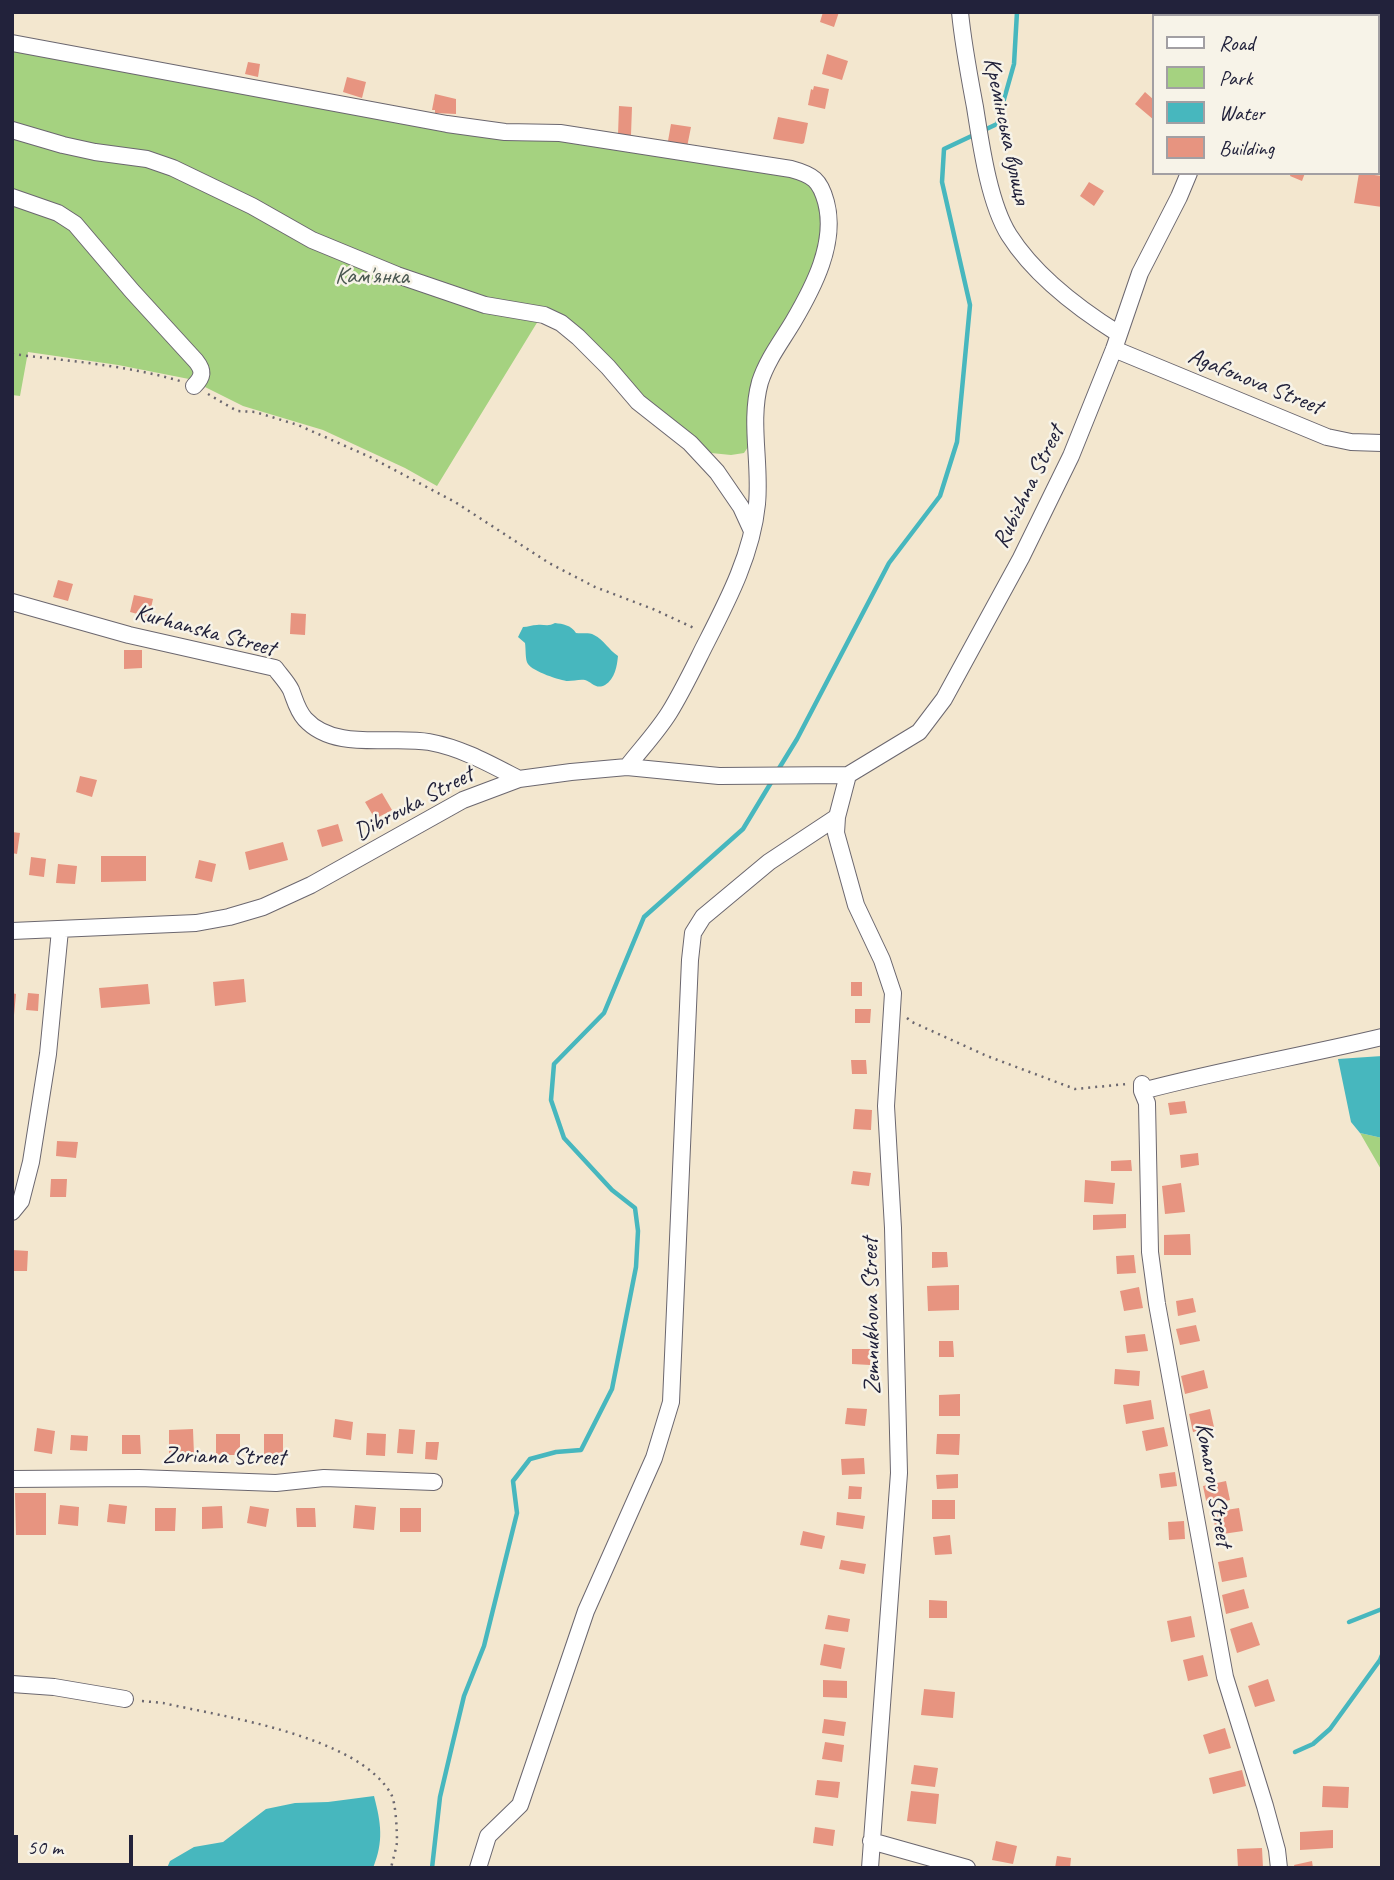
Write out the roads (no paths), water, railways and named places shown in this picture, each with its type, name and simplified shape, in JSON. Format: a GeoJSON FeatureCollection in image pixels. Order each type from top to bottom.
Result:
{"type":"FeatureCollection","features":[{"type":"Feature","properties":{"kind":"street","name":"Кремінська вулиця"},"geometry":{"type":"LineString","coordinates":[[960,12],[977,122],[998,215],[1009,236],[1028,261],[1116,341]]}},
{"type":"Feature","properties":{"kind":"street"},"geometry":{"type":"LineString","coordinates":[[12,43],[447,124],[505,132],[560,133],[791,169],[812,177],[820,184],[828,209],[826,245],[814,282],[764,371],[759,385],[755,421],[759,478],[757,506],[733,590],[668,714],[627,767]]}},
{"type":"Feature","properties":{"kind":"street"},"geometry":{"type":"LineString","coordinates":[[12,130],[63,145],[147,159],[173,168],[242,201],[312,240],[373,265],[485,305],[544,315],[561,323],[588,347],[638,402],[690,443],[717,472],[741,507],[752,531]]}},
{"type":"Feature","properties":{"kind":"street","name":"Rubizhna Street"},"geometry":{"type":"LineString","coordinates":[[848,775],[919,732],[944,699],[1021,558],[1071,456],[1140,273],[1188,175]]}},
{"type":"Feature","properties":{"kind":"street"},"geometry":{"type":"LineString","coordinates":[[12,197],[58,213],[75,224],[200,366],[202,377],[194,386]]}},
{"type":"Feature","properties":{"kind":"street","name":"Agafonova Street"},"geometry":{"type":"LineString","coordinates":[[1116,341],[1327,437],[1351,442],[1382,443]]}},
{"type":"Feature","properties":{"kind":"street","name":"Kurhanska Street"},"geometry":{"type":"LineString","coordinates":[[12,602],[129,635],[275,668],[305,720],[320,730],[358,741],[426,741],[452,747],[519,779]]}},
{"type":"Feature","properties":{"kind":"street","name":"Dibrovka Street"},"geometry":{"type":"LineString","coordinates":[[12,931],[196,923],[229,917],[262,907],[311,886],[463,800],[519,779],[627,767],[719,776],[848,775]]}},
{"type":"Feature","properties":{"kind":"street","name":"Zemnukhova Street"},"geometry":{"type":"LineString","coordinates":[[848,775],[837,817],[836,833],[856,905],[882,960],[892,993],[886,1106],[893,1228],[899,1473],[870,1868]]}},
{"type":"Feature","properties":{"kind":"street"},"geometry":{"type":"LineString","coordinates":[[478,1868],[488,1836],[520,1805],[586,1611],[653,1458],[671,1402],[693,933],[703,917],[769,862],[837,817]]}},
{"type":"Feature","properties":{"kind":"street"},"geometry":{"type":"LineString","coordinates":[[12,1212],[21,1200],[31,1162],[48,1054],[60,930]]}},
{"type":"Feature","properties":{"kind":"street","name":"Komarov Street"},"geometry":{"type":"LineString","coordinates":[[1279,1868],[1265,1806],[1225,1677],[1157,1304],[1150,1252],[1144,1093],[1204,1074],[1382,1037]]}},
{"type":"Feature","properties":{"kind":"street","name":"Zoriana Street"},"geometry":{"type":"LineString","coordinates":[[12,1479],[139,1478],[276,1483],[324,1478],[434,1482]]}},
{"type":"Feature","properties":{"kind":"street"},"geometry":{"type":"LineString","coordinates":[[12,1684],[54,1687],[125,1699]]}},
{"type":"Feature","properties":{"kind":"street"},"geometry":{"type":"LineString","coordinates":[[871,1841],[967,1868]]}},
{"type":"Feature","properties":{"kind":"water"},"geometry":{"type":"Polygon","coordinates":[[[564,624],[576,633],[594,635],[618,656],[615,672],[605,685],[599,687],[585,680],[564,681],[528,664],[525,643],[518,637],[523,627],[564,624]]]}},
{"type":"Feature","properties":{"kind":"water"},"geometry":{"type":"Polygon","coordinates":[[[1382,1056],[1382,1138],[1360,1133],[1351,1122],[1338,1059],[1382,1056]]]}},
{"type":"Feature","properties":{"kind":"water"},"geometry":{"type":"Polygon","coordinates":[[[374,1796],[380,1832],[379,1849],[373,1868],[167,1868],[170,1861],[194,1847],[223,1842],[266,1809],[295,1803],[374,1796]]]}},
{"type":"Feature","properties":{"kind":"waterway"},"geometry":{"type":"LineString","coordinates":[[778,770],[889,563],[940,496],[957,442],[970,305],[942,182],[944,149],[997,124],[1014,64],[1017,12]]}},
{"type":"Feature","properties":{"kind":"waterway"},"geometry":{"type":"LineString","coordinates":[[432,1868],[440,1797],[452,1746],[464,1696],[484,1646],[517,1513],[513,1481],[530,1459],[556,1452],[581,1450],[612,1389],[636,1267],[638,1231],[635,1208],[612,1190],[564,1138],[551,1100],[554,1064],[604,1013],[644,917],[743,829],[772,781]]}},
{"type":"Feature","properties":{"kind":"waterway"},"geometry":{"type":"LineString","coordinates":[[1349,1622],[1382,1609]]}},
{"type":"Feature","properties":{"kind":"waterway"},"geometry":{"type":"LineString","coordinates":[[1295,1752],[1313,1744],[1330,1729],[1382,1655]]}},
{"type":"Feature","properties":{"kind":"park label","name":"Кам'янка"},"geometry":{"type":"Point","coordinates":[372,277]}}]}
